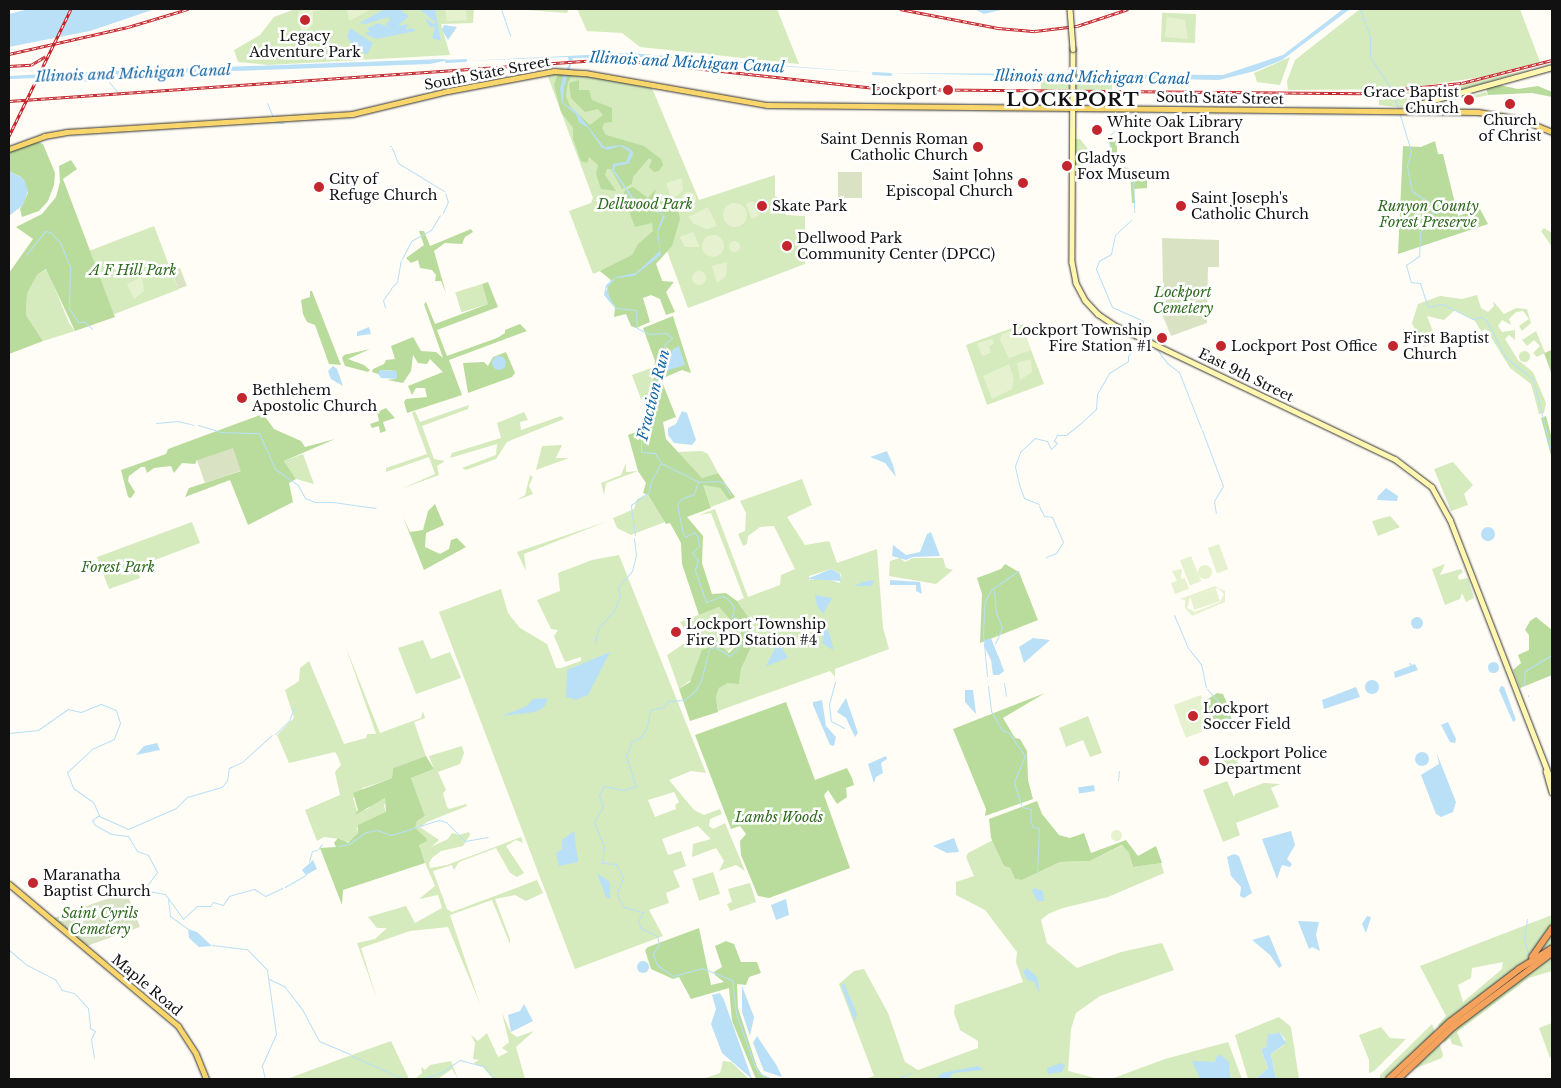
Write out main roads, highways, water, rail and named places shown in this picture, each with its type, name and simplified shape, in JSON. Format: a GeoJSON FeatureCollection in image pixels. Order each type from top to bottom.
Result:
{"type":"FeatureCollection","features":[{"type":"Feature","properties":{"kind":"highway"},"geometry":{"type":"LineString","coordinates":[[1398,1079],[1453,1027],[1519,972],[1545,943],[1552,928]]}},
{"type":"Feature","properties":{"kind":"highway"},"geometry":{"type":"LineString","coordinates":[[1389,1079],[1450,1022],[1552,948]]}},
{"type":"Feature","properties":{"kind":"highway"},"geometry":{"type":"LineString","coordinates":[[1519,972],[1552,953]]}},
{"type":"Feature","properties":{"kind":"highway"},"geometry":{"type":"LineString","coordinates":[[1519,972],[1552,957]]}},
{"type":"Feature","properties":{"kind":"main road","name":"East 9th Street"},"geometry":{"type":"LineString","coordinates":[[1070,9],[1073,49],[1073,272],[1080,291],[1094,311],[1139,336],[1407,466],[1432,487],[1444,504],[1546,771]]}},
{"type":"Feature","properties":{"kind":"main road"},"geometry":{"type":"LineString","coordinates":[[1552,67],[1416,105],[1416,111],[1492,113],[1523,120],[1552,132]]}},
{"type":"Feature","properties":{"kind":"main road","name":"South State Street"},"geometry":{"type":"LineString","coordinates":[[11,148],[44,136],[348,115],[448,91],[569,71],[767,105],[1416,111]]}},
{"type":"Feature","properties":{"kind":"main road"},"geometry":{"type":"LineString","coordinates":[[1546,771],[1552,782]]}},
{"type":"Feature","properties":{"kind":"main road"},"geometry":{"type":"LineString","coordinates":[[1546,771],[1552,792]]}},
{"type":"Feature","properties":{"kind":"main road","name":"Maple Road"},"geometry":{"type":"LineString","coordinates":[[9,884],[174,1022],[193,1048],[206,1079]]}},
{"type":"Feature","properties":{"kind":"water"},"geometry":{"type":"Polygon","coordinates":[[[29,9],[155,9],[90,31],[9,47],[9,14],[29,9]]]}},
{"type":"Feature","properties":{"kind":"water"},"geometry":{"type":"Polygon","coordinates":[[[385,9],[407,9],[401,11],[409,16],[398,26],[408,24],[406,30],[412,28],[416,31],[376,39],[367,35],[366,32],[370,32],[367,28],[379,23],[390,28],[385,24],[390,20],[388,17],[366,24],[359,23],[385,9]]]}},
{"type":"Feature","properties":{"kind":"water"},"geometry":{"type":"Polygon","coordinates":[[[419,9],[435,9],[441,41],[432,38],[435,27],[430,27],[424,17],[434,24],[435,22],[419,9]]]}},
{"type":"Feature","properties":{"kind":"water"},"geometry":{"type":"Polygon","coordinates":[[[974,9],[1005,9],[984,14],[974,9]]]}},
{"type":"Feature","properties":{"kind":"water","name":"Illinois and Michigan Canal"},"geometry":{"type":"Polygon","coordinates":[[[1343,9],[1350,9],[1282,60],[1255,71],[1219,80],[887,73],[1223,75],[1283,55],[1343,9]]]}},
{"type":"Feature","properties":{"kind":"water"},"geometry":{"type":"Polygon","coordinates":[[[444,25],[457,27],[448,40],[442,30],[444,25]]]}},
{"type":"Feature","properties":{"kind":"water"},"geometry":{"type":"Polygon","coordinates":[[[350,28],[373,43],[367,55],[352,45],[347,36],[350,28]]]}},
{"type":"Feature","properties":{"kind":"water"},"geometry":{"type":"Polygon","coordinates":[[[630,53],[875,73],[655,57],[573,58],[564,87],[563,103],[576,111],[604,147],[622,145],[632,150],[633,155],[628,164],[615,166],[614,170],[634,199],[665,216],[658,232],[661,255],[634,276],[616,278],[606,289],[614,307],[604,295],[606,285],[616,277],[636,273],[660,251],[657,232],[663,215],[634,202],[612,170],[613,164],[626,162],[630,152],[620,146],[608,150],[602,148],[588,128],[579,122],[576,114],[562,103],[560,89],[563,75],[569,65],[568,57],[463,61],[630,53]]]}},
{"type":"Feature","properties":{"kind":"water"},"geometry":{"type":"Polygon","coordinates":[[[449,60],[430,64],[9,79],[9,76],[61,73],[449,60]]]}},
{"type":"Feature","properties":{"kind":"water"},"geometry":{"type":"Polygon","coordinates":[[[9,171],[24,179],[28,191],[23,205],[9,216],[9,171]]]}},
{"type":"Feature","properties":{"kind":"water"},"geometry":{"type":"Polygon","coordinates":[[[369,327],[371,334],[357,336],[357,332],[369,327]]]}},
{"type":"Feature","properties":{"kind":"water"},"geometry":{"type":"Polygon","coordinates":[[[679,346],[685,365],[666,371],[673,349],[679,346]]]}},
{"type":"Feature","properties":{"kind":"water"},"geometry":{"type":"Polygon","coordinates":[[[499,356],[504,358],[506,363],[504,368],[499,370],[494,368],[492,363],[494,358],[499,356]]]}},
{"type":"Feature","properties":{"kind":"water"},"geometry":{"type":"Polygon","coordinates":[[[333,366],[337,369],[343,386],[331,379],[328,371],[333,366]]]}},
{"type":"Feature","properties":{"kind":"water"},"geometry":{"type":"Polygon","coordinates":[[[380,370],[397,371],[397,379],[381,378],[378,374],[380,370]]]}},
{"type":"Feature","properties":{"kind":"water"},"geometry":{"type":"Polygon","coordinates":[[[682,411],[687,413],[696,440],[692,445],[674,443],[668,435],[668,428],[676,424],[682,411]]]}},
{"type":"Feature","properties":{"kind":"water"},"geometry":{"type":"Polygon","coordinates":[[[887,451],[896,477],[885,463],[870,457],[887,451]]]}},
{"type":"Feature","properties":{"kind":"water"},"geometry":{"type":"Polygon","coordinates":[[[1386,488],[1398,496],[1397,501],[1377,500],[1378,496],[1386,488]]]}},
{"type":"Feature","properties":{"kind":"water"},"geometry":{"type":"Polygon","coordinates":[[[1485,527],[1491,527],[1495,534],[1491,541],[1485,541],[1481,537],[1481,531],[1485,527]]]}},
{"type":"Feature","properties":{"kind":"water"},"geometry":{"type":"Polygon","coordinates":[[[931,532],[940,556],[913,557],[906,560],[892,556],[893,545],[906,555],[920,552],[927,534],[931,532]]]}},
{"type":"Feature","properties":{"kind":"water"},"geometry":{"type":"Polygon","coordinates":[[[831,569],[840,574],[841,581],[807,579],[831,569]]]}},
{"type":"Feature","properties":{"kind":"water"},"geometry":{"type":"Polygon","coordinates":[[[874,580],[872,586],[854,586],[863,582],[874,580]]]}},
{"type":"Feature","properties":{"kind":"water"},"geometry":{"type":"Polygon","coordinates":[[[890,580],[920,582],[922,594],[916,591],[916,585],[890,585],[890,580]]]}},
{"type":"Feature","properties":{"kind":"water"},"geometry":{"type":"Polygon","coordinates":[[[815,595],[832,598],[823,614],[817,606],[815,595]]]}},
{"type":"Feature","properties":{"kind":"water"},"geometry":{"type":"Polygon","coordinates":[[[1419,617],[1422,618],[1422,628],[1415,629],[1412,628],[1411,621],[1412,618],[1419,617]]]}},
{"type":"Feature","properties":{"kind":"water"},"geometry":{"type":"Polygon","coordinates":[[[826,623],[833,650],[823,644],[822,627],[826,623]]]}},
{"type":"Feature","properties":{"kind":"water"},"geometry":{"type":"Polygon","coordinates":[[[991,638],[1004,671],[999,675],[993,675],[991,660],[985,648],[985,640],[991,638]]]}},
{"type":"Feature","properties":{"kind":"water"},"geometry":{"type":"Polygon","coordinates":[[[1033,638],[1050,640],[1024,663],[1019,647],[1033,638]]]}},
{"type":"Feature","properties":{"kind":"water"},"geometry":{"type":"Polygon","coordinates":[[[779,643],[788,658],[766,666],[775,648],[774,645],[779,643]]]}},
{"type":"Feature","properties":{"kind":"water"},"geometry":{"type":"Polygon","coordinates":[[[610,652],[588,695],[576,700],[566,697],[567,670],[610,652]]]}},
{"type":"Feature","properties":{"kind":"water"},"geometry":{"type":"Polygon","coordinates":[[[1493,661],[1499,667],[1493,673],[1487,667],[1493,661]]]}},
{"type":"Feature","properties":{"kind":"water"},"geometry":{"type":"Polygon","coordinates":[[[1415,664],[1418,670],[1395,678],[1394,672],[1415,664]]]}},
{"type":"Feature","properties":{"kind":"water"},"geometry":{"type":"Polygon","coordinates":[[[1372,680],[1377,682],[1379,687],[1377,692],[1372,694],[1367,692],[1365,687],[1367,682],[1372,680]]]}},
{"type":"Feature","properties":{"kind":"water"},"geometry":{"type":"Polygon","coordinates":[[[1501,686],[1504,687],[1516,720],[1513,722],[1499,690],[1501,686]]]}},
{"type":"Feature","properties":{"kind":"water"},"geometry":{"type":"Polygon","coordinates":[[[1356,687],[1360,697],[1324,709],[1322,700],[1356,687]]]}},
{"type":"Feature","properties":{"kind":"water"},"geometry":{"type":"Polygon","coordinates":[[[965,690],[973,690],[976,714],[965,702],[965,690]]]}},
{"type":"Feature","properties":{"kind":"water"},"geometry":{"type":"Polygon","coordinates":[[[548,698],[544,707],[535,712],[502,716],[527,706],[533,699],[548,698]]]}},
{"type":"Feature","properties":{"kind":"water"},"geometry":{"type":"Polygon","coordinates":[[[846,698],[858,733],[855,737],[846,718],[837,712],[846,698]]]}},
{"type":"Feature","properties":{"kind":"water"},"geometry":{"type":"Polygon","coordinates":[[[822,700],[826,726],[836,737],[834,746],[830,745],[813,705],[813,702],[822,700]]]}},
{"type":"Feature","properties":{"kind":"water"},"geometry":{"type":"Polygon","coordinates":[[[1448,722],[1456,739],[1455,743],[1450,742],[1441,725],[1448,722]]]}},
{"type":"Feature","properties":{"kind":"water"},"geometry":{"type":"Polygon","coordinates":[[[157,743],[160,750],[136,755],[144,746],[157,743]]]}},
{"type":"Feature","properties":{"kind":"water"},"geometry":{"type":"Polygon","coordinates":[[[1419,752],[1425,752],[1429,759],[1425,766],[1419,766],[1415,762],[1415,756],[1419,752]]]}},
{"type":"Feature","properties":{"kind":"water"},"geometry":{"type":"Polygon","coordinates":[[[1437,754],[1456,802],[1453,812],[1441,817],[1436,814],[1421,775],[1439,764],[1437,754]]]}},
{"type":"Feature","properties":{"kind":"water"},"geometry":{"type":"Polygon","coordinates":[[[886,756],[887,759],[881,763],[883,773],[876,777],[874,783],[868,764],[886,756]]]}},
{"type":"Feature","properties":{"kind":"water"},"geometry":{"type":"Polygon","coordinates":[[[1094,785],[1095,791],[1079,793],[1078,788],[1094,785]]]}},
{"type":"Feature","properties":{"kind":"water"},"geometry":{"type":"Polygon","coordinates":[[[574,831],[578,862],[559,866],[556,853],[562,849],[562,840],[574,831]]]}},
{"type":"Feature","properties":{"kind":"water"},"geometry":{"type":"Polygon","coordinates":[[[1291,831],[1295,845],[1287,859],[1292,864],[1290,867],[1282,865],[1277,879],[1262,839],[1291,831]]]}},
{"type":"Feature","properties":{"kind":"water"},"geometry":{"type":"Polygon","coordinates":[[[954,838],[959,852],[947,853],[933,846],[954,838]]]}},
{"type":"Feature","properties":{"kind":"water"},"geometry":{"type":"Polygon","coordinates":[[[1234,854],[1239,856],[1252,893],[1244,898],[1240,896],[1241,887],[1231,876],[1227,857],[1234,854]]]}},
{"type":"Feature","properties":{"kind":"water"},"geometry":{"type":"Polygon","coordinates":[[[313,860],[317,869],[306,875],[302,870],[313,860]]]}},
{"type":"Feature","properties":{"kind":"water"},"geometry":{"type":"Polygon","coordinates":[[[597,873],[610,882],[610,899],[606,897],[597,873]]]}},
{"type":"Feature","properties":{"kind":"water"},"geometry":{"type":"Polygon","coordinates":[[[1034,888],[1043,891],[1044,901],[1037,901],[1032,891],[1034,888]]]}},
{"type":"Feature","properties":{"kind":"water"},"geometry":{"type":"Polygon","coordinates":[[[786,899],[789,915],[776,920],[771,905],[786,899]]]}},
{"type":"Feature","properties":{"kind":"water"},"geometry":{"type":"Polygon","coordinates":[[[1367,916],[1371,917],[1366,933],[1362,924],[1367,916]]]}},
{"type":"Feature","properties":{"kind":"water"},"geometry":{"type":"Polygon","coordinates":[[[1298,921],[1319,922],[1316,935],[1320,951],[1312,947],[1309,949],[1298,921]]]}},
{"type":"Feature","properties":{"kind":"water"},"geometry":{"type":"Polygon","coordinates":[[[188,929],[197,932],[212,946],[199,947],[189,938],[188,929]]]}},
{"type":"Feature","properties":{"kind":"water"},"geometry":{"type":"Polygon","coordinates":[[[1269,935],[1282,966],[1279,968],[1270,955],[1252,940],[1269,935]]]}},
{"type":"Feature","properties":{"kind":"water"},"geometry":{"type":"Polygon","coordinates":[[[641,961],[645,961],[649,967],[645,973],[641,973],[637,969],[637,965],[641,961]]]}},
{"type":"Feature","properties":{"kind":"water"},"geometry":{"type":"Polygon","coordinates":[[[1027,968],[1037,977],[1040,994],[1034,982],[1027,980],[1023,971],[1027,968]]]}},
{"type":"Feature","properties":{"kind":"water"},"geometry":{"type":"Polygon","coordinates":[[[844,983],[857,1014],[855,1022],[841,985],[844,983]]]}},
{"type":"Feature","properties":{"kind":"water"},"geometry":{"type":"Polygon","coordinates":[[[742,986],[754,1017],[750,1036],[742,1012],[742,986]]]}},
{"type":"Feature","properties":{"kind":"water"},"geometry":{"type":"Polygon","coordinates":[[[720,993],[752,1079],[722,1053],[711,1024],[716,1009],[712,995],[720,993]]]}},
{"type":"Feature","properties":{"kind":"water"},"geometry":{"type":"Polygon","coordinates":[[[524,1004],[533,1021],[511,1032],[508,1015],[520,1011],[524,1004]]]}},
{"type":"Feature","properties":{"kind":"water"},"geometry":{"type":"Polygon","coordinates":[[[1280,1033],[1286,1043],[1271,1054],[1276,1079],[1256,1079],[1268,1068],[1261,1049],[1266,1047],[1268,1034],[1280,1033]]]}},
{"type":"Feature","properties":{"kind":"water"},"geometry":{"type":"Polygon","coordinates":[[[757,1036],[782,1077],[764,1071],[753,1043],[757,1036]]]}},
{"type":"Feature","properties":{"kind":"water"},"geometry":{"type":"Polygon","coordinates":[[[1221,1055],[1229,1062],[1230,1079],[1200,1079],[1192,1061],[1215,1062],[1217,1056],[1221,1055]]]}},
{"type":"Feature","properties":{"kind":"water"},"geometry":{"type":"Polygon","coordinates":[[[1061,1063],[1065,1065],[1062,1072],[1048,1074],[1047,1068],[1061,1063]]]}},
{"type":"Feature","properties":{"kind":"water"},"geometry":{"type":"Polygon","coordinates":[[[978,1066],[983,1070],[953,1073],[949,1079],[936,1079],[942,1073],[978,1066]]]}},
{"type":"Feature","properties":{"kind":"waterway"},"geometry":{"type":"LineString","coordinates":[[501,9],[510,35]]}},
{"type":"Feature","properties":{"kind":"waterway"},"geometry":{"type":"LineString","coordinates":[[1360,9],[1370,36],[1370,57],[1391,88],[1398,108]]}},
{"type":"Feature","properties":{"kind":"waterway","name":"Illinois and Michigan Canal"},"geometry":{"type":"LineString","coordinates":[[446,61],[465,60]]}},
{"type":"Feature","properties":{"kind":"waterway","name":"Illinois and Michigan Canal"},"geometry":{"type":"LineString","coordinates":[[873,73],[890,74]]}},
{"type":"Feature","properties":{"kind":"waterway"},"geometry":{"type":"LineString","coordinates":[[58,81],[106,80]]}},
{"type":"Feature","properties":{"kind":"waterway"},"geometry":{"type":"LineString","coordinates":[[109,82],[119,94]]}},
{"type":"Feature","properties":{"kind":"waterway"},"geometry":{"type":"LineString","coordinates":[[267,103],[273,117]]}},
{"type":"Feature","properties":{"kind":"waterway"},"geometry":{"type":"LineString","coordinates":[[1399,112],[1411,151],[1407,166],[1412,191],[1436,207],[1420,233],[1419,256],[1406,265],[1411,282],[1420,283],[1428,307],[1442,304],[1473,319],[1481,317],[1486,320],[1506,358],[1533,379],[1552,454]]}},
{"type":"Feature","properties":{"kind":"waterway"},"geometry":{"type":"LineString","coordinates":[[275,122],[283,123]]}},
{"type":"Feature","properties":{"kind":"waterway"},"geometry":{"type":"LineString","coordinates":[[1110,135],[1121,125]]}},
{"type":"Feature","properties":{"kind":"waterway"},"geometry":{"type":"LineString","coordinates":[[1109,142],[1115,169],[1133,175],[1134,212]]}},
{"type":"Feature","properties":{"kind":"waterway"},"geometry":{"type":"LineString","coordinates":[[392,148],[398,163],[444,191]]}},
{"type":"Feature","properties":{"kind":"waterway"},"geometry":{"type":"LineString","coordinates":[[443,213],[448,202],[445,193]]}},
{"type":"Feature","properties":{"kind":"waterway"},"geometry":{"type":"LineString","coordinates":[[402,259],[411,241],[431,230],[440,215]]}},
{"type":"Feature","properties":{"kind":"waterway"},"geometry":{"type":"LineString","coordinates":[[1131,220],[1115,235],[1111,254],[1099,261],[1096,269],[1112,307],[1143,321],[1143,337]]}},
{"type":"Feature","properties":{"kind":"waterway"},"geometry":{"type":"LineString","coordinates":[[27,254],[45,231],[50,232],[60,242],[70,267],[69,308],[78,322],[85,322],[92,329]]}},
{"type":"Feature","properties":{"kind":"waterway"},"geometry":{"type":"LineString","coordinates":[[391,288],[397,282],[401,260]]}},
{"type":"Feature","properties":{"kind":"waterway","name":"Fraction Run"},"geometry":{"type":"LineString","coordinates":[[607,287],[608,298],[616,308],[636,310],[637,328],[649,334],[666,333],[672,338],[665,344],[641,435],[641,452],[655,453],[661,463],[697,481]]}},
{"type":"Feature","properties":{"kind":"waterway"},"geometry":{"type":"LineString","coordinates":[[385,307],[383,300],[391,289]]}},
{"type":"Feature","properties":{"kind":"waterway"},"geometry":{"type":"LineString","coordinates":[[1039,504],[1024,498],[1015,466],[1020,452],[1035,438],[1047,441],[1051,449],[1057,443],[1054,441],[1057,435],[1066,435],[1081,423],[1096,409],[1097,394],[1109,373],[1128,361],[1128,356],[1141,340]]}},
{"type":"Feature","properties":{"kind":"waterway"},"geometry":{"type":"LineString","coordinates":[[1142,340],[1153,346]]}},
{"type":"Feature","properties":{"kind":"waterway"},"geometry":{"type":"LineString","coordinates":[[1156,348],[1167,363],[1179,372],[1201,428]]}},
{"type":"Feature","properties":{"kind":"waterway"},"geometry":{"type":"LineString","coordinates":[[156,423],[178,421],[194,425]]}},
{"type":"Feature","properties":{"kind":"waterway"},"geometry":{"type":"LineString","coordinates":[[198,425],[221,432],[259,433],[275,469],[298,485],[305,498],[315,502],[333,502],[376,508]]}},
{"type":"Feature","properties":{"kind":"waterway"},"geometry":{"type":"LineString","coordinates":[[1202,430],[1223,486],[1214,501],[1216,513]]}},
{"type":"Feature","properties":{"kind":"waterway"},"geometry":{"type":"LineString","coordinates":[[635,535],[631,505],[649,492],[651,481],[661,463]]}},
{"type":"Feature","properties":{"kind":"waterway","name":"Fraction Run"},"geometry":{"type":"LineString","coordinates":[[698,481],[694,494],[681,499],[677,505],[683,534],[685,537],[694,532],[698,537],[699,546],[692,553],[698,560],[695,570],[706,602],[722,596],[727,598],[734,607],[732,617],[745,622],[742,629],[746,640],[730,656],[715,647],[709,649],[702,678],[696,690],[684,700],[668,701],[664,707],[650,710],[647,727],[640,738],[632,741],[626,756],[636,786],[624,790],[604,786],[599,796],[603,807],[594,822],[604,847],[602,863],[616,864],[623,878],[617,893],[619,900],[624,907],[643,912],[638,921],[641,928],[657,936],[659,944],[653,954],[657,965],[673,976],[702,968],[732,980],[736,1013],[755,1067],[759,1073],[772,1079]]}},
{"type":"Feature","properties":{"kind":"waterway"},"geometry":{"type":"LineString","coordinates":[[698,482],[718,481],[724,483],[730,494]]}},
{"type":"Feature","properties":{"kind":"waterway"},"geometry":{"type":"LineString","coordinates":[[1039,506],[1044,516],[1052,517],[1063,542],[1056,553],[1046,557]]}},
{"type":"Feature","properties":{"kind":"waterway"},"geometry":{"type":"LineString","coordinates":[[632,571],[636,555],[634,538]]}},
{"type":"Feature","properties":{"kind":"waterway"},"geometry":{"type":"LineString","coordinates":[[987,676],[983,634],[985,601],[991,590],[1018,571]]}},
{"type":"Feature","properties":{"kind":"waterway"},"geometry":{"type":"LineString","coordinates":[[595,644],[598,628],[614,611],[620,596],[618,587],[631,572]]}},
{"type":"Feature","properties":{"kind":"waterway"},"geometry":{"type":"LineString","coordinates":[[994,590],[996,612],[1002,628],[995,644]]}},
{"type":"Feature","properties":{"kind":"waterway"},"geometry":{"type":"LineString","coordinates":[[1174,615],[1188,648],[1201,664],[1206,687]]}},
{"type":"Feature","properties":{"kind":"waterway"},"geometry":{"type":"LineString","coordinates":[[997,655],[1000,662]]}},
{"type":"Feature","properties":{"kind":"waterway"},"geometry":{"type":"LineString","coordinates":[[1524,684],[1525,671],[1552,655]]}},
{"type":"Feature","properties":{"kind":"waterway"},"geometry":{"type":"LineString","coordinates":[[1409,663],[1413,666]]}},
{"type":"Feature","properties":{"kind":"waterway"},"geometry":{"type":"LineString","coordinates":[[835,682],[829,705],[831,721],[844,728]]}},
{"type":"Feature","properties":{"kind":"waterway"},"geometry":{"type":"LineString","coordinates":[[1004,683],[1006,696]]}},
{"type":"Feature","properties":{"kind":"waterway"},"geometry":{"type":"LineString","coordinates":[[988,686],[991,711],[1002,730],[1009,733],[1025,756],[1014,782],[1021,805]]}},
{"type":"Feature","properties":{"kind":"waterway"},"geometry":{"type":"LineString","coordinates":[[1207,689],[1225,709],[1232,727]]}},
{"type":"Feature","properties":{"kind":"waterway"},"geometry":{"type":"LineString","coordinates":[[9,733],[38,730],[68,709],[81,712],[101,704],[116,710],[120,723],[114,739],[92,749],[67,772],[73,788],[93,802],[99,815]]}},
{"type":"Feature","properties":{"kind":"waterway"},"geometry":{"type":"LineString","coordinates":[[275,734],[289,721],[294,707]]}},
{"type":"Feature","properties":{"kind":"waterway"},"geometry":{"type":"LineString","coordinates":[[99,816],[128,829],[176,808],[187,797],[222,787],[227,780],[229,768],[242,762],[272,735]]}},
{"type":"Feature","properties":{"kind":"waterway"},"geometry":{"type":"LineString","coordinates":[[1118,780],[1119,771]]}},
{"type":"Feature","properties":{"kind":"waterway"},"geometry":{"type":"LineString","coordinates":[[1022,807],[1031,809],[1030,820],[1033,827],[1039,828],[1037,873]]}},
{"type":"Feature","properties":{"kind":"waterway"},"geometry":{"type":"LineString","coordinates":[[99,815],[92,820],[95,825],[111,834],[128,836],[137,851],[148,855],[157,872],[147,886],[149,891],[165,894],[183,919],[197,906],[210,906],[213,902],[223,905],[229,896],[254,889],[265,896],[282,888]]}},
{"type":"Feature","properties":{"kind":"waterway"},"geometry":{"type":"LineString","coordinates":[[338,846],[349,844],[366,832],[377,830],[391,835],[439,820],[446,822],[465,841],[488,837]]}},
{"type":"Feature","properties":{"kind":"waterway"},"geometry":{"type":"LineString","coordinates":[[318,849],[322,844]]}},
{"type":"Feature","properties":{"kind":"waterway"},"geometry":{"type":"LineString","coordinates":[[309,861],[312,851],[317,850]]}},
{"type":"Feature","properties":{"kind":"waterway"},"geometry":{"type":"LineString","coordinates":[[285,887],[306,875]]}},
{"type":"Feature","properties":{"kind":"waterway"},"geometry":{"type":"LineString","coordinates":[[168,899],[170,916],[188,929]]}},
{"type":"Feature","properties":{"kind":"waterway"},"geometry":{"type":"LineString","coordinates":[[1527,919],[1524,939],[1529,956]]}},
{"type":"Feature","properties":{"kind":"waterway"},"geometry":{"type":"LineString","coordinates":[[212,945],[247,949],[267,970],[276,1034],[262,1066],[265,1079]]}},
{"type":"Feature","properties":{"kind":"waterway"},"geometry":{"type":"LineString","coordinates":[[9,950],[27,965],[55,979],[62,990],[74,993],[88,1008],[90,1028],[95,1031],[91,1039],[94,1058]]}},
{"type":"Feature","properties":{"kind":"waterway"},"geometry":{"type":"LineString","coordinates":[[269,979],[284,986],[302,1009],[319,1041],[350,1054]]}},
{"type":"Feature","properties":{"kind":"waterway"},"geometry":{"type":"LineString","coordinates":[[352,1056],[404,1079]]}},
{"type":"Feature","properties":{"kind":"waterway"},"geometry":{"type":"LineString","coordinates":[[422,1079],[442,1072],[460,1060],[483,1066],[495,1079]]}},
{"type":"Feature","properties":{"kind":"waterway"},"geometry":{"type":"LineString","coordinates":[[896,1079],[912,1073]]}},
{"type":"Feature","properties":{"kind":"railway"},"geometry":{"type":"LineString","coordinates":[[9,136],[71,9]]}},
{"type":"Feature","properties":{"kind":"railway"},"geometry":{"type":"LineString","coordinates":[[9,54],[128,27],[188,9]]}},
{"type":"Feature","properties":{"kind":"railway"},"geometry":{"type":"LineString","coordinates":[[900,9],[998,28],[1035,31],[1077,26],[1128,9]]}},
{"type":"Feature","properties":{"kind":"railway"},"geometry":{"type":"LineString","coordinates":[[9,66],[31,65],[46,56]]}},
{"type":"Feature","properties":{"kind":"railway"},"geometry":{"type":"LineString","coordinates":[[9,101],[613,59],[884,89],[1361,93],[1462,83],[1552,60]]}},
{"type":"Feature","properties":{"kind":"place","name":"Legacy Adventure Park"},"geometry":{"type":"Point","coordinates":[305,20]}},
{"type":"Feature","properties":{"kind":"place","name":"Lockport"},"geometry":{"type":"Point","coordinates":[948,90]}},
{"type":"Feature","properties":{"kind":"place","name":"Grace Baptist Church"},"geometry":{"type":"Point","coordinates":[1469,100]}},
{"type":"Feature","properties":{"kind":"place","name":"Church of Christ"},"geometry":{"type":"Point","coordinates":[1510,104]}},
{"type":"Feature","properties":{"kind":"place","name":"White Oak Library - Lockport Branch"},"geometry":{"type":"Point","coordinates":[1097,130]}},
{"type":"Feature","properties":{"kind":"place","name":"Saint Dennis Roman Catholic Church"},"geometry":{"type":"Point","coordinates":[978,147]}},
{"type":"Feature","properties":{"kind":"place","name":"Gladys Fox Museum"},"geometry":{"type":"Point","coordinates":[1067,166]}},
{"type":"Feature","properties":{"kind":"place","name":"Saint Johns Episcopal Church"},"geometry":{"type":"Point","coordinates":[1023,183]}},
{"type":"Feature","properties":{"kind":"place","name":"City of Refuge Church"},"geometry":{"type":"Point","coordinates":[319,187]}},
{"type":"Feature","properties":{"kind":"place","name":"Skate Park"},"geometry":{"type":"Point","coordinates":[762,206]}},
{"type":"Feature","properties":{"kind":"place","name":"Saint Joseph's Catholic Church"},"geometry":{"type":"Point","coordinates":[1181,206]}},
{"type":"Feature","properties":{"kind":"place","name":"Dellwood Park Community Center (DPCC)"},"geometry":{"type":"Point","coordinates":[787,246]}},
{"type":"Feature","properties":{"kind":"place","name":"Lockport Township Fire Station #1"},"geometry":{"type":"Point","coordinates":[1162,338]}},
{"type":"Feature","properties":{"kind":"place","name":"Lockport Post Office"},"geometry":{"type":"Point","coordinates":[1221,346]}},
{"type":"Feature","properties":{"kind":"place","name":"First Baptist Church"},"geometry":{"type":"Point","coordinates":[1393,346]}},
{"type":"Feature","properties":{"kind":"place","name":"Bethlehem Apostolic Church"},"geometry":{"type":"Point","coordinates":[242,398]}},
{"type":"Feature","properties":{"kind":"place","name":"Lockport Township Fire PD Station #4"},"geometry":{"type":"Point","coordinates":[676,632]}},
{"type":"Feature","properties":{"kind":"place","name":"Lockport Soccer Field"},"geometry":{"type":"Point","coordinates":[1193,716]}},
{"type":"Feature","properties":{"kind":"place","name":"Lockport Police Department"},"geometry":{"type":"Point","coordinates":[1204,761]}},
{"type":"Feature","properties":{"kind":"place","name":"Maranatha Baptist Church"},"geometry":{"type":"Point","coordinates":[33,883]}},
{"type":"Feature","properties":{"kind":"district","name":"LOCKPORT"},"geometry":{"type":"Point","coordinates":[1073,100]}},
{"type":"Feature","properties":{"kind":"park label","name":"Dellwood Park"},"geometry":{"type":"Point","coordinates":[645,204]}},
{"type":"Feature","properties":{"kind":"park label","name":"Runyon County Forest Preserve"},"geometry":{"type":"Point","coordinates":[1428,214]}},
{"type":"Feature","properties":{"kind":"park label","name":"A F Hill Park"},"geometry":{"type":"Point","coordinates":[133,270]}},
{"type":"Feature","properties":{"kind":"park label","name":"Lockport Cemetery"},"geometry":{"type":"Point","coordinates":[1183,300]}},
{"type":"Feature","properties":{"kind":"park label","name":"Forest Park"},"geometry":{"type":"Point","coordinates":[118,567]}},
{"type":"Feature","properties":{"kind":"park label","name":"Lambs Woods"},"geometry":{"type":"Point","coordinates":[779,817]}},
{"type":"Feature","properties":{"kind":"park label","name":"Saint Cyrils Cemetery"},"geometry":{"type":"Point","coordinates":[100,922]}}]}
